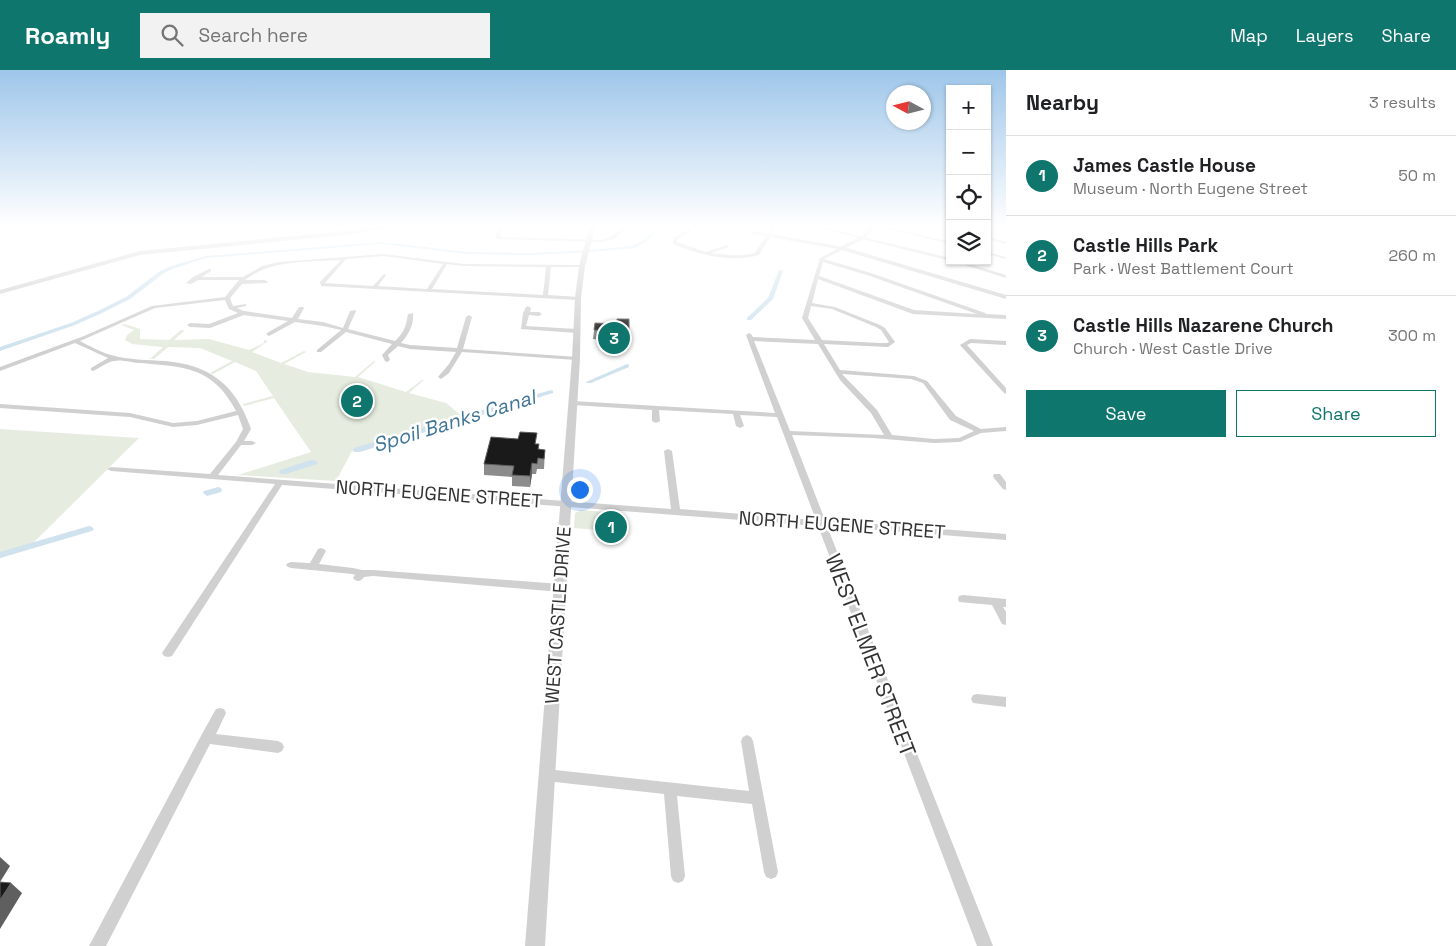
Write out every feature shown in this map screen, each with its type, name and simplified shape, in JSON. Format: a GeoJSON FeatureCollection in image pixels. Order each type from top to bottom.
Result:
{"type":"FeatureCollection","features":[{"type":"Feature","properties":{"kind":"street"},"geometry":{"type":"LineString","coordinates":[[0,292],[94,266]]}},
{"type":"Feature","properties":{"kind":"street"},"geometry":{"type":"LineString","coordinates":[[0,369],[75,341],[152,306],[227,298],[243,280],[264,266]]}},
{"type":"Feature","properties":{"kind":"street"},"geometry":{"type":"LineString","coordinates":[[338,266],[322,283],[323,285],[578,298]]}},
{"type":"Feature","properties":{"kind":"street"},"geometry":{"type":"LineString","coordinates":[[429,290],[444,266]]}},
{"type":"Feature","properties":{"kind":"street"},"geometry":{"type":"LineString","coordinates":[[495,266],[582,266]]}},
{"type":"Feature","properties":{"kind":"street"},"geometry":{"type":"LineString","coordinates":[[495,272],[498,266]]}},
{"type":"Feature","properties":{"kind":"street"},"geometry":{"type":"LineString","coordinates":[[545,296],[549,266]]}},
{"type":"Feature","properties":{"kind":"street","name":"WEST CASTLE DRIVE"},"geometry":{"type":"LineString","coordinates":[[535,946],[576,358],[578,298],[582,266]]}},
{"type":"Feature","properties":{"kind":"street"},"geometry":{"type":"LineString","coordinates":[[820,266],[805,318],[837,372],[874,412],[890,438]]}},
{"type":"Feature","properties":{"kind":"street"},"geometry":{"type":"LineString","coordinates":[[842,266],[987,316]]}},
{"type":"Feature","properties":{"kind":"street"},"geometry":{"type":"LineString","coordinates":[[902,266],[1006,297]]}},
{"type":"Feature","properties":{"kind":"street"},"geometry":{"type":"LineString","coordinates":[[970,266],[1006,277]]}},
{"type":"Feature","properties":{"kind":"street"},"geometry":{"type":"LineString","coordinates":[[189,283],[209,270]]}},
{"type":"Feature","properties":{"kind":"street"},"geometry":{"type":"LineString","coordinates":[[374,288],[384,275]]}},
{"type":"Feature","properties":{"kind":"street"},"geometry":{"type":"LineString","coordinates":[[817,277],[912,312],[1006,317]]}},
{"type":"Feature","properties":{"kind":"street"},"geometry":{"type":"LineString","coordinates":[[195,278],[265,282]]}},
{"type":"Feature","properties":{"kind":"street"},"geometry":{"type":"LineString","coordinates":[[227,298],[231,308],[242,313],[294,320],[345,330],[395,344],[425,349],[576,358]]}},
{"type":"Feature","properties":{"kind":"street"},"geometry":{"type":"LineString","coordinates":[[809,304],[833,308],[878,326],[888,335],[892,342],[888,345],[819,342]]}},
{"type":"Feature","properties":{"kind":"street"},"geometry":{"type":"LineString","coordinates":[[231,308],[244,305]]}},
{"type":"Feature","properties":{"kind":"street"},"geometry":{"type":"LineString","coordinates":[[270,334],[294,320],[301,308]]}},
{"type":"Feature","properties":{"kind":"street"},"geometry":{"type":"LineString","coordinates":[[319,351],[345,330],[353,311]]}},
{"type":"Feature","properties":{"kind":"street"},"geometry":{"type":"LineString","coordinates":[[539,314],[527,311],[523,328],[577,331]]}},
{"type":"Feature","properties":{"kind":"street"},"geometry":{"type":"LineString","coordinates":[[190,325],[210,326],[242,313]]}},
{"type":"Feature","properties":{"kind":"street"},"geometry":{"type":"LineString","coordinates":[[387,360],[385,355],[409,327],[412,314]]}},
{"type":"Feature","properties":{"kind":"street"},"geometry":{"type":"LineString","coordinates":[[441,377],[451,368],[467,329],[469,317]]}},
{"type":"Feature","properties":{"kind":"street","name":"WEST ELMER STREET"},"geometry":{"type":"LineString","coordinates":[[819,342],[750,337],[984,946]]}},
{"type":"Feature","properties":{"kind":"street"},"geometry":{"type":"LineString","coordinates":[[75,341],[114,358],[174,363],[209,376],[225,386],[247,428],[239,443],[212,477]]}},
{"type":"Feature","properties":{"kind":"street"},"geometry":{"type":"LineString","coordinates":[[1006,343],[966,343],[963,345],[1006,392]]}},
{"type":"Feature","properties":{"kind":"street"},"geometry":{"type":"LineString","coordinates":[[93,369],[114,358]]}},
{"type":"Feature","properties":{"kind":"street"},"geometry":{"type":"LineString","coordinates":[[837,372],[912,377],[921,380],[925,382],[954,418],[980,431]]}},
{"type":"Feature","properties":{"kind":"street"},"geometry":{"type":"LineString","coordinates":[[573,403],[780,415]]}},
{"type":"Feature","properties":{"kind":"street"},"geometry":{"type":"LineString","coordinates":[[0,406],[121,414],[173,425],[197,423],[240,412]]}},
{"type":"Feature","properties":{"kind":"street"},"geometry":{"type":"LineString","coordinates":[[121,414],[130,406]]}},
{"type":"Feature","properties":{"kind":"street"},"geometry":{"type":"LineString","coordinates":[[655,408],[656,421]]}},
{"type":"Feature","properties":{"kind":"street"},"geometry":{"type":"LineString","coordinates":[[736,413],[740,426]]}},
{"type":"Feature","properties":{"kind":"street"},"geometry":{"type":"LineString","coordinates":[[786,433],[934,441],[960,440],[980,431],[1006,429]]}},
{"type":"Feature","properties":{"kind":"street"},"geometry":{"type":"LineString","coordinates":[[239,443],[252,444]]}},
{"type":"Feature","properties":{"kind":"street"},"geometry":{"type":"LineString","coordinates":[[668,451],[676,512]]}},
{"type":"Feature","properties":{"kind":"street","name":"NORTH EUGENE STREET"},"geometry":{"type":"LineString","coordinates":[[111,469],[1006,537]]}},
{"type":"Feature","properties":{"kind":"street"},"geometry":{"type":"LineString","coordinates":[[997,476],[1006,487]]}},
{"type":"Feature","properties":{"kind":"street"},"geometry":{"type":"LineString","coordinates":[[168,653],[280,482]]}},
{"type":"Feature","properties":{"kind":"street"},"geometry":{"type":"LineString","coordinates":[[313,567],[321,552]]}},
{"type":"Feature","properties":{"kind":"street"},"geometry":{"type":"LineString","coordinates":[[291,565],[353,571],[360,576],[373,573],[560,588]]}},
{"type":"Feature","properties":{"kind":"street"},"geometry":{"type":"LineString","coordinates":[[964,599],[1006,603]]}},
{"type":"Feature","properties":{"kind":"street"},"geometry":{"type":"LineString","coordinates":[[995,602],[1006,621]]}},
{"type":"Feature","properties":{"kind":"street"},"geometry":{"type":"LineString","coordinates":[[976,699],[1006,702]]}},
{"type":"Feature","properties":{"kind":"street"},"geometry":{"type":"LineString","coordinates":[[97,946],[220,713]]}},
{"type":"Feature","properties":{"kind":"street"},"geometry":{"type":"LineString","coordinates":[[206,738],[278,747]]}},
{"type":"Feature","properties":{"kind":"street"},"geometry":{"type":"LineString","coordinates":[[747,741],[771,872]]}},
{"type":"Feature","properties":{"kind":"street"},"geometry":{"type":"LineString","coordinates":[[546,775],[757,798]]}},
{"type":"Feature","properties":{"kind":"street"},"geometry":{"type":"LineString","coordinates":[[670,789],[678,876]]}},
{"type":"Feature","properties":{"kind":"shaded area"},"geometry":{"type":"Polygon","coordinates":[[[125,324],[140,329],[140,339],[169,340],[181,330],[185,330],[174,340],[209,339],[249,350],[264,343],[264,340],[268,341],[252,352],[281,363],[304,351],[306,352],[284,364],[308,372],[355,377],[375,360],[358,377],[406,392],[424,380],[409,393],[446,403],[463,417],[352,451],[336,481],[238,475],[311,452],[274,398],[244,406],[243,404],[273,396],[256,371],[235,362],[213,374],[210,373],[232,361],[200,348],[168,347],[154,359],[150,359],[163,347],[132,344],[125,340],[127,335],[134,330],[121,325],[125,324]]]}},
{"type":"Feature","properties":{"kind":"shaded area"},"geometry":{"type":"Polygon","coordinates":[[[0,429],[139,438],[26,550],[0,558],[0,429]]]}},
{"type":"Feature","properties":{"kind":"shaded area"},"geometry":{"type":"Polygon","coordinates":[[[581,510],[605,512],[605,518],[599,519],[598,530],[574,528],[575,513],[581,510]]]}},
{"type":"Feature","properties":{"kind":"building"},"geometry":{"type":"Polygon","coordinates":[[[617,319],[629,319],[629,340],[618,340],[618,331],[594,330],[595,323],[617,324],[617,319]]]}},
{"type":"Feature","properties":{"kind":"building"},"geometry":{"type":"Polygon","coordinates":[[[520,432],[537,433],[535,444],[539,444],[538,449],[545,450],[544,459],[538,458],[537,464],[532,463],[530,476],[512,475],[514,466],[484,464],[491,437],[518,439],[520,432]]]}},
{"type":"Feature","properties":{"kind":"building"},"geometry":{"type":"Polygon","coordinates":[[[602,514],[620,517],[620,529],[603,527],[602,514]]]}},
{"type":"Feature","properties":{"kind":"building"},"geometry":{"type":"Polygon","coordinates":[[[0,882],[11,883],[0,900],[0,882]]]}},
{"type":"Feature","properties":{"kind":"waterway"},"geometry":{"type":"LineString","coordinates":[[0,349],[73,324],[100,312],[128,298],[162,272],[177,266]]}},
{"type":"Feature","properties":{"kind":"waterway","name":"Spoil Banks Canal"},"geometry":{"type":"LineString","coordinates":[[749,319],[770,299],[781,271]]}},
{"type":"Feature","properties":{"kind":"waterway"},"geometry":{"type":"LineString","coordinates":[[589,382],[627,366]]}},
{"type":"Feature","properties":{"kind":"waterway","name":"Spoil Banks Canal"},"geometry":{"type":"LineString","coordinates":[[357,450],[551,392]]}},
{"type":"Feature","properties":{"kind":"waterway"},"geometry":{"type":"LineString","coordinates":[[283,472],[314,462]]}},
{"type":"Feature","properties":{"kind":"waterway","name":"Spoil Banks Canal"},"geometry":{"type":"LineString","coordinates":[[207,493],[218,490]]}},
{"type":"Feature","properties":{"kind":"waterway","name":"Spoil Banks Canal"},"geometry":{"type":"LineString","coordinates":[[0,555],[89,529]]}},
{"type":"Feature","properties":{"kind":"place","name":"Castle Hills Nazarene Church"},"geometry":{"type":"Point","coordinates":[614,338]}},
{"type":"Feature","properties":{"kind":"place","name":"Castle Hills Park"},"geometry":{"type":"Point","coordinates":[357,401]}},
{"type":"Feature","properties":{"kind":"place","name":"James Castle House"},"geometry":{"type":"Point","coordinates":[611,527]}}]}
